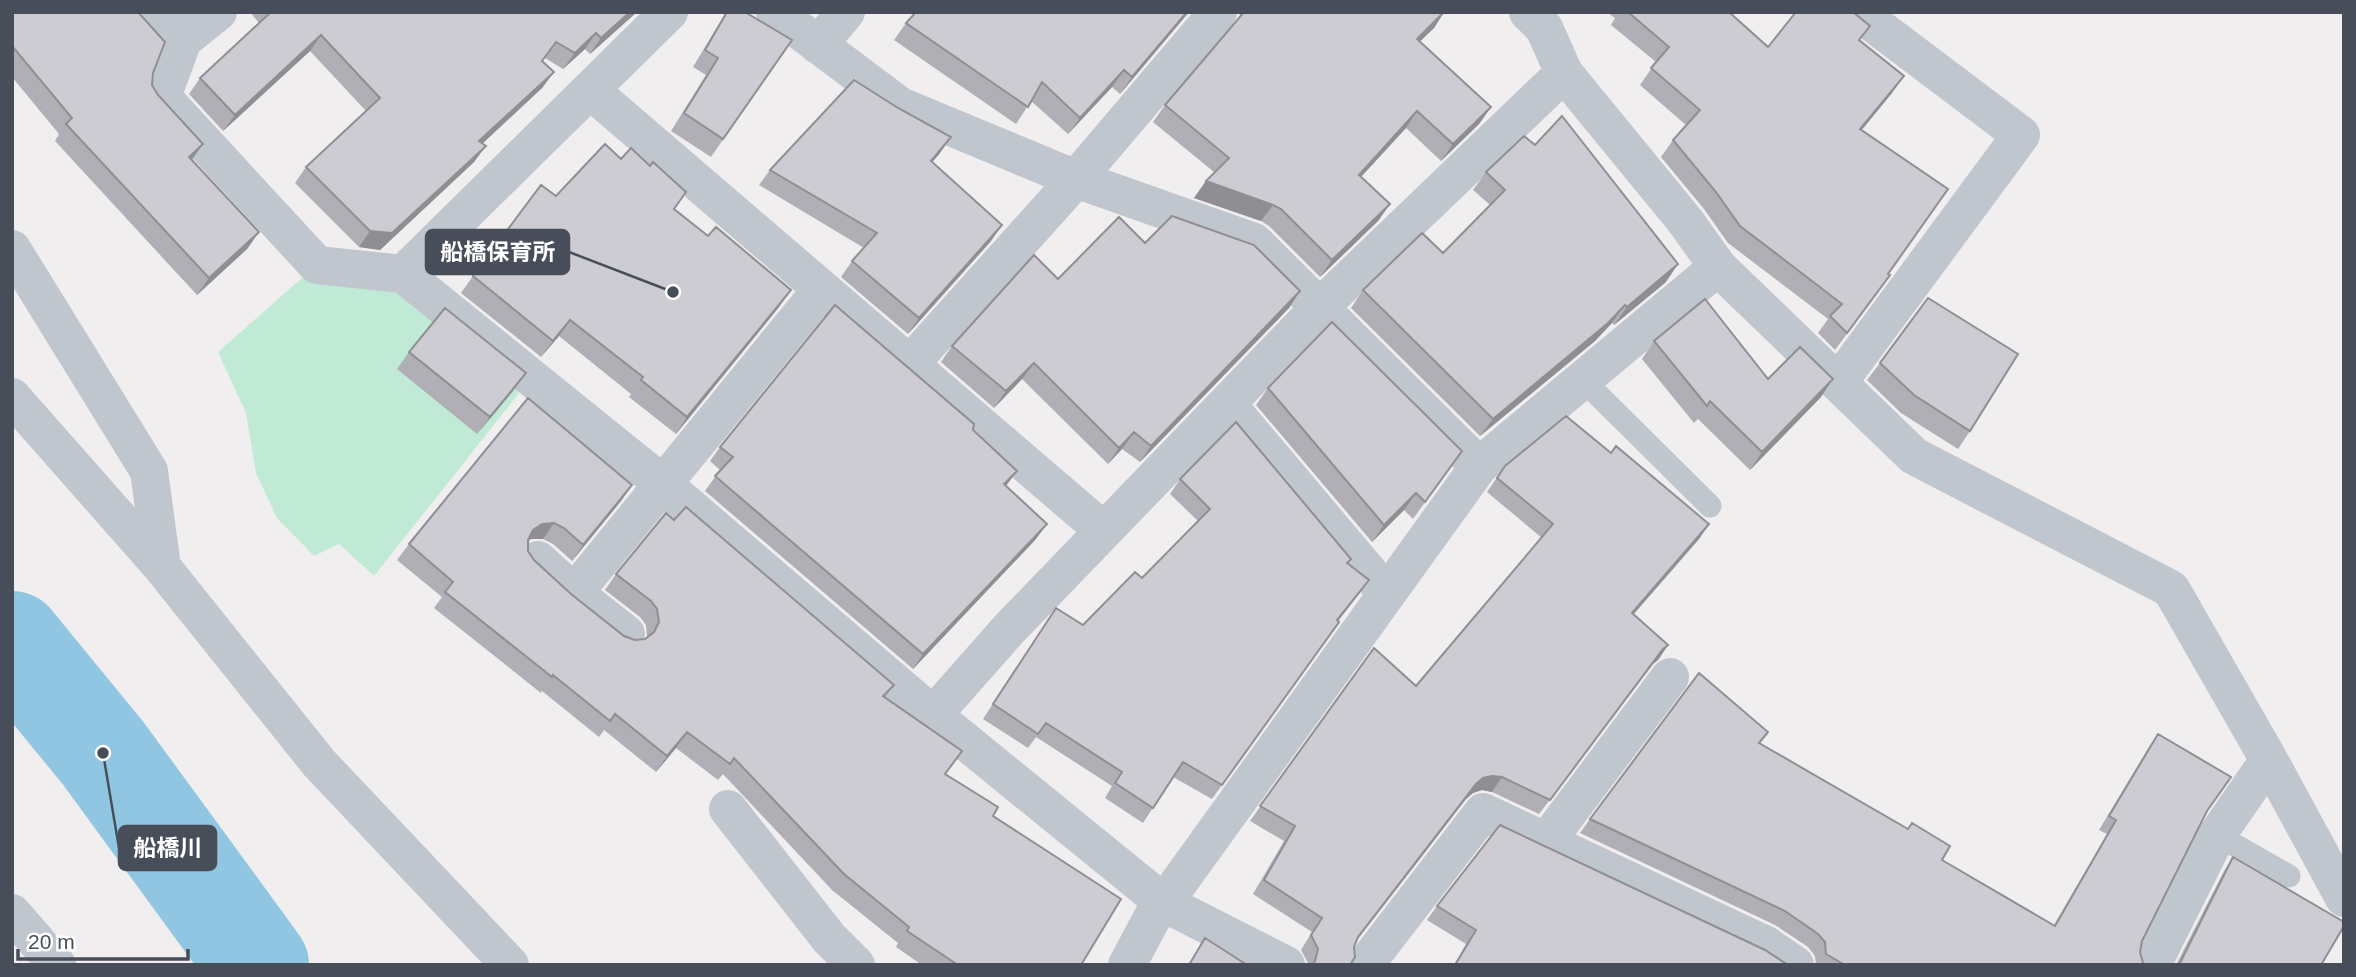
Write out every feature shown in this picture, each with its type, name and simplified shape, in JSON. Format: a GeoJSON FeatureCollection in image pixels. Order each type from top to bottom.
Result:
{"type":"FeatureCollection","features":[{"type":"Feature","properties":{"kind":"street"},"geometry":{"type":"LineString","coordinates":[[218,12],[172,26],[162,97],[317,265],[403,274],[663,484],[933,715],[1164,903],[1286,965]]}},
{"type":"Feature","properties":{"kind":"street"},"geometry":{"type":"LineString","coordinates":[[403,274],[669,12]]}},
{"type":"Feature","properties":{"kind":"street"},"geometry":{"type":"LineString","coordinates":[[775,12],[900,106],[1076,179],[1254,242],[1479,466]]}},
{"type":"Feature","properties":{"kind":"street"},"geometry":{"type":"LineString","coordinates":[[818,44],[846,12]]}},
{"type":"Feature","properties":{"kind":"street"},"geometry":{"type":"LineString","coordinates":[[910,364],[1076,179],[1218,12]]}},
{"type":"Feature","properties":{"kind":"street"},"geometry":{"type":"LineString","coordinates":[[1528,12],[1544,29],[1564,73],[1686,222],[1718,267],[1914,456],[2171,589],[2344,898]]}},
{"type":"Feature","properties":{"kind":"street"},"geometry":{"type":"LineString","coordinates":[[1839,383],[2021,135],[1858,12]]}},
{"type":"Feature","properties":{"kind":"street"},"geometry":{"type":"LineString","coordinates":[[933,715],[1009,629],[1320,307],[1564,73]]}},
{"type":"Feature","properties":{"kind":"street"},"geometry":{"type":"LineString","coordinates":[[590,90],[1104,531]]}},
{"type":"Feature","properties":{"kind":"street"},"geometry":{"type":"LineString","coordinates":[[12,249],[149,471],[162,567]]}},
{"type":"Feature","properties":{"kind":"street"},"geometry":{"type":"LineString","coordinates":[[1127,965],[1159,905],[1164,903],[1479,466],[1718,267]]}},
{"type":"Feature","properties":{"kind":"street"},"geometry":{"type":"LineString","coordinates":[[574,593],[822,289]]}},
{"type":"Feature","properties":{"kind":"street"},"geometry":{"type":"LineString","coordinates":[[12,397],[162,567],[319,763],[510,965]]}},
{"type":"Feature","properties":{"kind":"street"},"geometry":{"type":"LineString","coordinates":[[1227,404],[1387,594]]}},
{"type":"Feature","properties":{"kind":"street"},"geometry":{"type":"LineString","coordinates":[[538,560],[626,634]]}},
{"type":"Feature","properties":{"kind":"street"},"geometry":{"type":"LineString","coordinates":[[1546,842],[1670,677]]}},
{"type":"Feature","properties":{"kind":"street"},"geometry":{"type":"LineString","coordinates":[[2152,965],[2217,835],[2269,760]]}},
{"type":"Feature","properties":{"kind":"street"},"geometry":{"type":"LineString","coordinates":[[728,809],[828,938],[856,965]]}},
{"type":"Feature","properties":{"kind":"street"},"geometry":{"type":"LineString","coordinates":[[1365,965],[1483,812],[1766,945],[1795,965]]}},
{"type":"Feature","properties":{"kind":"street"},"geometry":{"type":"LineString","coordinates":[[12,913],[57,965]]}},
{"type":"Feature","properties":{"kind":"lane"},"geometry":{"type":"LineString","coordinates":[[1583,380],[1710,506]]}},
{"type":"Feature","properties":{"kind":"lane"},"geometry":{"type":"LineString","coordinates":[[2217,835],[2289,876]]}},
{"type":"Feature","properties":{"kind":"green space"},"geometry":{"type":"Polygon","coordinates":[[[317,265],[403,274],[531,378],[374,576],[339,544],[314,556],[277,518],[256,473],[246,413],[218,352],[317,265]]]}},
{"type":"Feature","properties":{"kind":"building"},"geometry":{"type":"Polygon","coordinates":[[[12,12],[138,12],[165,42],[153,73],[152,85],[203,144],[189,157],[259,232],[209,278],[66,124],[72,118],[12,46],[12,12]]]}},
{"type":"Feature","properties":{"kind":"building"},"geometry":{"type":"Polygon","coordinates":[[[271,12],[630,12],[601,38],[596,33],[575,53],[556,42],[542,61],[554,72],[479,141],[486,146],[392,233],[370,231],[306,167],[380,98],[321,35],[235,115],[200,78],[271,12]]]}},
{"type":"Feature","properties":{"kind":"building"},"geometry":{"type":"Polygon","coordinates":[[[727,12],[745,12],[792,40],[723,139],[684,113],[718,58],[705,50],[727,12]]]}},
{"type":"Feature","properties":{"kind":"building"},"geometry":{"type":"Polygon","coordinates":[[[916,12],[1187,12],[1132,77],[1124,70],[1080,118],[1042,82],[1028,107],[906,23],[916,12]]]}},
{"type":"Feature","properties":{"kind":"building"},"geometry":{"type":"Polygon","coordinates":[[[1244,12],[1444,12],[1417,39],[1491,107],[1453,144],[1417,111],[1359,175],[1390,204],[1332,260],[1281,209],[1206,181],[1229,158],[1165,105],[1244,12]]]}},
{"type":"Feature","properties":{"kind":"building"},"geometry":{"type":"Polygon","coordinates":[[[1628,12],[1729,12],[1768,47],[1796,12],[1853,12],[1870,26],[1859,40],[1904,76],[1860,129],[1948,189],[1847,333],[1830,316],[1842,304],[1740,226],[1673,140],[1700,110],[1651,68],[1669,47],[1628,12]]]}},
{"type":"Feature","properties":{"kind":"building"},"geometry":{"type":"Polygon","coordinates":[[[854,80],[951,137],[931,161],[1002,225],[919,318],[852,261],[877,233],[770,170],[854,80]]]}},
{"type":"Feature","properties":{"kind":"building"},"geometry":{"type":"Polygon","coordinates":[[[1562,116],[1678,264],[1627,307],[1625,305],[1608,323],[1493,419],[1363,290],[1422,233],[1443,253],[1505,190],[1486,172],[1524,136],[1535,145],[1562,116]]]}},
{"type":"Feature","properties":{"kind":"building"},"geometry":{"type":"Polygon","coordinates":[[[605,144],[621,159],[631,148],[650,166],[653,162],[686,192],[674,209],[708,236],[716,227],[791,290],[687,417],[641,380],[643,377],[570,320],[553,341],[473,276],[541,185],[556,196],[605,144]]]}},
{"type":"Feature","properties":{"kind":"building"},"geometry":{"type":"Polygon","coordinates":[[[1172,216],[1254,245],[1300,291],[1151,446],[1134,432],[1119,448],[1034,363],[1006,391],[952,346],[1034,255],[1058,279],[1119,217],[1145,243],[1172,216]]]}},
{"type":"Feature","properties":{"kind":"building"},"geometry":{"type":"Polygon","coordinates":[[[1928,298],[2018,354],[1970,431],[1914,395],[1880,363],[1928,298]]]}},
{"type":"Feature","properties":{"kind":"building"},"geometry":{"type":"Polygon","coordinates":[[[1705,299],[1768,379],[1800,347],[1833,379],[1762,452],[1710,401],[1707,406],[1654,341],[1705,299]]]}},
{"type":"Feature","properties":{"kind":"building"},"geometry":{"type":"Polygon","coordinates":[[[835,305],[974,424],[973,430],[1017,471],[1004,484],[1047,524],[923,654],[715,476],[733,457],[720,447],[835,305]]]}},
{"type":"Feature","properties":{"kind":"building"},"geometry":{"type":"Polygon","coordinates":[[[445,308],[526,373],[490,417],[409,352],[445,308]]]}},
{"type":"Feature","properties":{"kind":"building"},"geometry":{"type":"Polygon","coordinates":[[[1332,322],[1462,451],[1425,502],[1416,493],[1384,525],[1268,388],[1332,322]]]}},
{"type":"Feature","properties":{"kind":"building"},"geometry":{"type":"Polygon","coordinates":[[[528,398],[632,485],[583,545],[554,523],[542,524],[533,530],[528,540],[528,551],[534,560],[571,594],[624,636],[635,640],[645,639],[654,632],[659,622],[657,609],[651,601],[616,574],[666,513],[674,520],[686,507],[894,685],[883,696],[962,751],[945,774],[998,807],[993,816],[1121,899],[1081,965],[958,965],[907,931],[909,927],[844,874],[734,758],[730,764],[687,732],[667,756],[615,714],[610,721],[445,592],[453,582],[409,544],[528,398]]]}},
{"type":"Feature","properties":{"kind":"building"},"geometry":{"type":"Polygon","coordinates":[[[1566,416],[1611,453],[1616,446],[1709,524],[1632,613],[1668,645],[1550,800],[1502,777],[1483,778],[1358,937],[1354,947],[1355,957],[1350,965],[1312,965],[1318,949],[1311,935],[1322,918],[1264,880],[1295,826],[1260,806],[1374,648],[1416,686],[1553,524],[1497,478],[1505,466],[1566,416]]]}},
{"type":"Feature","properties":{"kind":"building"},"geometry":{"type":"Polygon","coordinates":[[[1236,422],[1351,559],[1347,563],[1369,580],[1337,620],[1339,622],[1222,785],[1183,762],[1153,808],[1115,783],[1122,772],[1046,723],[1038,734],[993,704],[1056,608],[1083,625],[1135,572],[1142,578],[1210,509],[1180,479],[1236,422]]]}},
{"type":"Feature","properties":{"kind":"building"},"geometry":{"type":"Polygon","coordinates":[[[1699,673],[1768,732],[1759,743],[1908,829],[1912,823],[1950,846],[1942,860],[2055,926],[2116,820],[2109,816],[2158,734],[2231,777],[2207,811],[2142,941],[2140,952],[2146,965],[1845,965],[1826,954],[1825,942],[1818,934],[1785,911],[1590,819],[1699,673]]]}},
{"type":"Feature","properties":{"kind":"building"},"geometry":{"type":"Polygon","coordinates":[[[1500,825],[1765,950],[1788,965],[1455,965],[1476,930],[1437,906],[1500,825]]]}},
{"type":"Feature","properties":{"kind":"building"},"geometry":{"type":"Polygon","coordinates":[[[2233,857],[2344,922],[2321,965],[2178,965],[2233,857]]]}},
{"type":"Feature","properties":{"kind":"building"},"geometry":{"type":"Polygon","coordinates":[[[1205,938],[1247,965],[1189,965],[1205,938]]]}},
{"type":"Feature","properties":{"kind":"waterway"},"geometry":{"type":"LineString","coordinates":[[12,642],[103,753],[258,965]]}},
{"type":"Feature","properties":{"kind":"place","name":"船橋保育所"},"geometry":{"type":"Point","coordinates":[673,292]}},
{"type":"Feature","properties":{"kind":"place","name":"船橋川"},"geometry":{"type":"Point","coordinates":[103,753]}}]}
